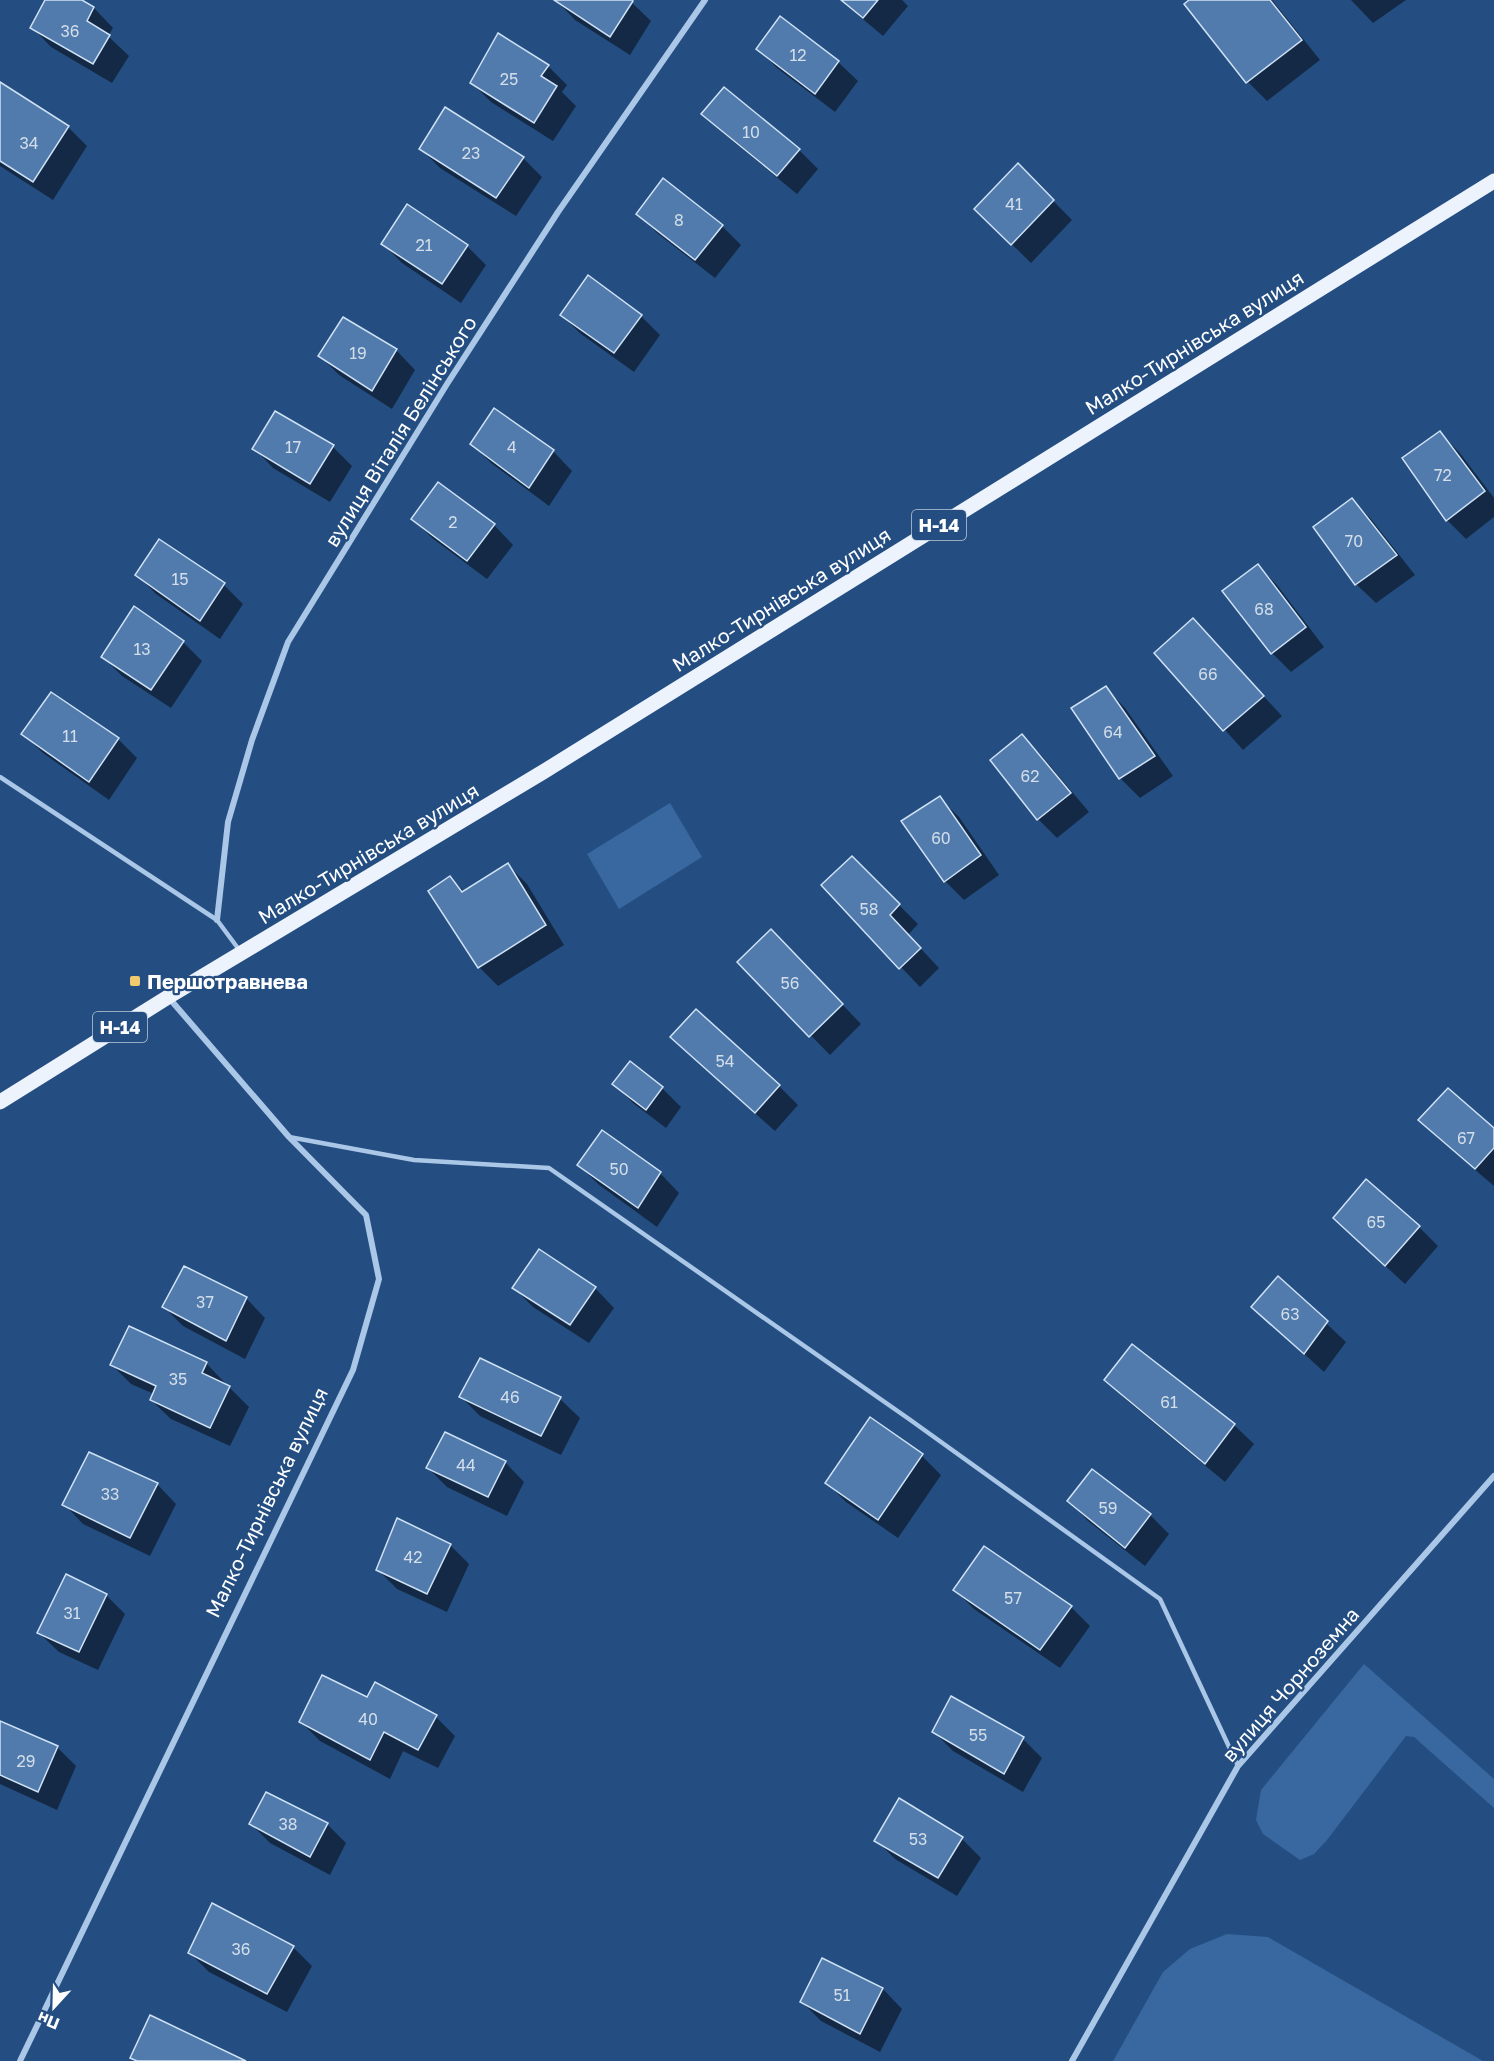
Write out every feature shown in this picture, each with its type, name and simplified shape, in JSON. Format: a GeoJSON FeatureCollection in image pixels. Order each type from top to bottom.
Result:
{"type":"FeatureCollection","features":[{"type":"Feature","properties":{"kind":"main road","name":"Малко-Тирнівська вулиця"},"geometry":{"type":"LineString","coordinates":[[242,954],[543,772],[1494,181]]}},
{"type":"Feature","properties":{"kind":"main road","name":"Н-14"},"geometry":{"type":"LineString","coordinates":[[0,1102],[168,997],[242,954]]}},
{"type":"Feature","properties":{"kind":"street","name":"вулиця Віталія Белінського"},"geometry":{"type":"LineString","coordinates":[[217,920],[228,822],[252,740],[288,642],[447,384],[558,212],[705,0]]}},
{"type":"Feature","properties":{"kind":"street","name":"Малко-Тирнівська вулиця"},"geometry":{"type":"LineString","coordinates":[[20,2061],[348,1381],[379,1280],[366,1215],[289,1137],[168,997]]}},
{"type":"Feature","properties":{"kind":"street","name":"вулиця Чорноземна"},"geometry":{"type":"LineString","coordinates":[[1072,2061],[1238,1766],[1494,1476]]}},
{"type":"Feature","properties":{"kind":"lane"},"geometry":{"type":"LineString","coordinates":[[0,777],[217,920],[242,954]]}},
{"type":"Feature","properties":{"kind":"lane"},"geometry":{"type":"LineString","coordinates":[[289,1137],[414,1160],[549,1168],[909,1419],[1160,1599],[1238,1766]]}},
{"type":"Feature","properties":{"kind":"shaded area"},"geometry":{"type":"Polygon","coordinates":[[[670,803],[702,857],[619,909],[587,854],[670,803]]]}},
{"type":"Feature","properties":{"kind":"shaded area"},"geometry":{"type":"Polygon","coordinates":[[[1364,1664],[1494,1779],[1494,1808],[1414,1737],[1406,1736],[1327,1840],[1314,1854],[1300,1860],[1263,1834],[1256,1820],[1261,1790],[1364,1664]]]}},
{"type":"Feature","properties":{"kind":"shaded area"},"geometry":{"type":"Polygon","coordinates":[[[1227,1934],[1268,1937],[1483,2061],[1113,2061],[1163,1972],[1190,1949],[1227,1934]]]}},
{"type":"Feature","properties":{"kind":"building"},"geometry":{"type":"Polygon","coordinates":[[[45,0],[82,0],[94,7],[87,21],[110,35],[93,64],[30,28],[45,0]]]}},
{"type":"Feature","properties":{"kind":"building"},"geometry":{"type":"Polygon","coordinates":[[[554,0],[632,0],[633,1],[610,37],[554,0]]]}},
{"type":"Feature","properties":{"kind":"building"},"geometry":{"type":"Polygon","coordinates":[[[841,0],[878,0],[863,18],[841,0]]]}},
{"type":"Feature","properties":{"kind":"building"},"geometry":{"type":"Polygon","coordinates":[[[1189,0],[1270,0],[1302,40],[1246,83],[1184,4],[1189,0]]]}},
{"type":"Feature","properties":{"kind":"building"},"geometry":{"type":"Polygon","coordinates":[[[780,16],[839,61],[815,94],[756,49],[780,16]]]}},
{"type":"Feature","properties":{"kind":"building"},"geometry":{"type":"Polygon","coordinates":[[[498,33],[549,65],[541,76],[557,86],[534,123],[470,83],[498,33]]]}},
{"type":"Feature","properties":{"kind":"building"},"geometry":{"type":"Polygon","coordinates":[[[0,82],[69,126],[33,182],[0,161],[0,82]]]}},
{"type":"Feature","properties":{"kind":"building"},"geometry":{"type":"Polygon","coordinates":[[[724,87],[800,149],[777,176],[701,114],[724,87]]]}},
{"type":"Feature","properties":{"kind":"building"},"geometry":{"type":"Polygon","coordinates":[[[445,107],[524,157],[496,198],[419,149],[445,107]]]}},
{"type":"Feature","properties":{"kind":"building"},"geometry":{"type":"Polygon","coordinates":[[[1018,163],[1054,200],[1011,245],[974,209],[1018,163]]]}},
{"type":"Feature","properties":{"kind":"building"},"geometry":{"type":"Polygon","coordinates":[[[663,178],[723,225],[695,260],[636,214],[663,178]]]}},
{"type":"Feature","properties":{"kind":"building"},"geometry":{"type":"Polygon","coordinates":[[[407,204],[468,245],[442,284],[381,244],[407,204]]]}},
{"type":"Feature","properties":{"kind":"building"},"geometry":{"type":"Polygon","coordinates":[[[588,275],[642,315],[614,353],[560,315],[588,275]]]}},
{"type":"Feature","properties":{"kind":"building"},"geometry":{"type":"Polygon","coordinates":[[[343,317],[397,349],[372,391],[318,356],[343,317]]]}},
{"type":"Feature","properties":{"kind":"building"},"geometry":{"type":"Polygon","coordinates":[[[494,408],[554,450],[529,488],[470,444],[494,408]]]}},
{"type":"Feature","properties":{"kind":"building"},"geometry":{"type":"Polygon","coordinates":[[[275,411],[334,445],[310,484],[252,449],[275,411]]]}},
{"type":"Feature","properties":{"kind":"building"},"geometry":{"type":"Polygon","coordinates":[[[1440,431],[1485,491],[1446,521],[1402,458],[1440,431]]]}},
{"type":"Feature","properties":{"kind":"building"},"geometry":{"type":"Polygon","coordinates":[[[438,482],[495,524],[467,561],[411,519],[438,482]]]}},
{"type":"Feature","properties":{"kind":"building"},"geometry":{"type":"Polygon","coordinates":[[[1352,498],[1397,555],[1355,585],[1313,527],[1352,498]]]}},
{"type":"Feature","properties":{"kind":"building"},"geometry":{"type":"Polygon","coordinates":[[[159,539],[225,583],[200,621],[135,575],[159,539]]]}},
{"type":"Feature","properties":{"kind":"building"},"geometry":{"type":"Polygon","coordinates":[[[1258,564],[1306,627],[1271,654],[1222,591],[1258,564]]]}},
{"type":"Feature","properties":{"kind":"building"},"geometry":{"type":"Polygon","coordinates":[[[134,606],[184,641],[151,690],[101,657],[134,606]]]}},
{"type":"Feature","properties":{"kind":"building"},"geometry":{"type":"Polygon","coordinates":[[[1193,618],[1264,696],[1223,731],[1154,653],[1193,618]]]}},
{"type":"Feature","properties":{"kind":"building"},"geometry":{"type":"Polygon","coordinates":[[[1106,686],[1155,756],[1119,779],[1071,708],[1106,686]]]}},
{"type":"Feature","properties":{"kind":"building"},"geometry":{"type":"Polygon","coordinates":[[[51,692],[119,738],[89,782],[21,734],[51,692]]]}},
{"type":"Feature","properties":{"kind":"building"},"geometry":{"type":"Polygon","coordinates":[[[1022,734],[1071,793],[1037,820],[990,760],[1022,734]]]}},
{"type":"Feature","properties":{"kind":"building"},"geometry":{"type":"Polygon","coordinates":[[[940,796],[981,855],[944,882],[901,821],[940,796]]]}},
{"type":"Feature","properties":{"kind":"building"},"geometry":{"type":"Polygon","coordinates":[[[852,856],[900,904],[890,915],[921,948],[899,969],[821,885],[852,856]]]}},
{"type":"Feature","properties":{"kind":"building"},"geometry":{"type":"Polygon","coordinates":[[[508,863],[546,925],[478,968],[428,891],[450,876],[462,892],[508,863]]]}},
{"type":"Feature","properties":{"kind":"building"},"geometry":{"type":"Polygon","coordinates":[[[771,929],[843,1004],[809,1037],[737,962],[771,929]]]}},
{"type":"Feature","properties":{"kind":"building"},"geometry":{"type":"Polygon","coordinates":[[[696,1009],[780,1085],[755,1113],[670,1037],[696,1009]]]}},
{"type":"Feature","properties":{"kind":"building"},"geometry":{"type":"Polygon","coordinates":[[[630,1061],[663,1087],[646,1110],[612,1084],[630,1061]]]}},
{"type":"Feature","properties":{"kind":"building"},"geometry":{"type":"Polygon","coordinates":[[[1448,1088],[1494,1128],[1494,1148],[1475,1169],[1418,1120],[1448,1088]]]}},
{"type":"Feature","properties":{"kind":"building"},"geometry":{"type":"Polygon","coordinates":[[[602,1130],[661,1172],[638,1208],[577,1165],[602,1130]]]}},
{"type":"Feature","properties":{"kind":"building"},"geometry":{"type":"Polygon","coordinates":[[[1366,1179],[1420,1226],[1385,1266],[1333,1218],[1366,1179]]]}},
{"type":"Feature","properties":{"kind":"building"},"geometry":{"type":"Polygon","coordinates":[[[539,1249],[596,1287],[570,1325],[512,1288],[539,1249]]]}},
{"type":"Feature","properties":{"kind":"building"},"geometry":{"type":"Polygon","coordinates":[[[184,1266],[247,1297],[226,1341],[162,1307],[184,1266]]]}},
{"type":"Feature","properties":{"kind":"building"},"geometry":{"type":"Polygon","coordinates":[[[1278,1276],[1328,1321],[1304,1354],[1251,1307],[1278,1276]]]}},
{"type":"Feature","properties":{"kind":"building"},"geometry":{"type":"Polygon","coordinates":[[[129,1326],[207,1362],[202,1373],[230,1386],[210,1428],[150,1400],[156,1386],[110,1365],[129,1326]]]}},
{"type":"Feature","properties":{"kind":"building"},"geometry":{"type":"Polygon","coordinates":[[[1132,1344],[1235,1424],[1205,1464],[1104,1380],[1132,1344]]]}},
{"type":"Feature","properties":{"kind":"building"},"geometry":{"type":"Polygon","coordinates":[[[480,1358],[561,1397],[541,1436],[459,1397],[480,1358]]]}},
{"type":"Feature","properties":{"kind":"building"},"geometry":{"type":"Polygon","coordinates":[[[870,1417],[923,1454],[878,1520],[825,1483],[870,1417]]]}},
{"type":"Feature","properties":{"kind":"building"},"geometry":{"type":"Polygon","coordinates":[[[445,1432],[506,1461],[488,1497],[426,1468],[445,1432]]]}},
{"type":"Feature","properties":{"kind":"building"},"geometry":{"type":"Polygon","coordinates":[[[89,1452],[158,1483],[130,1538],[62,1505],[89,1452]]]}},
{"type":"Feature","properties":{"kind":"building"},"geometry":{"type":"Polygon","coordinates":[[[1092,1469],[1151,1514],[1125,1548],[1067,1501],[1092,1469]]]}},
{"type":"Feature","properties":{"kind":"building"},"geometry":{"type":"Polygon","coordinates":[[[397,1518],[451,1544],[427,1594],[376,1570],[397,1518]]]}},
{"type":"Feature","properties":{"kind":"building"},"geometry":{"type":"Polygon","coordinates":[[[984,1546],[1072,1606],[1040,1650],[953,1590],[984,1546]]]}},
{"type":"Feature","properties":{"kind":"building"},"geometry":{"type":"Polygon","coordinates":[[[66,1574],[107,1594],[79,1652],[37,1633],[66,1574]]]}},
{"type":"Feature","properties":{"kind":"building"},"geometry":{"type":"Polygon","coordinates":[[[322,1675],[367,1697],[375,1682],[437,1715],[418,1750],[384,1732],[370,1760],[299,1722],[322,1675]]]}},
{"type":"Feature","properties":{"kind":"building"},"geometry":{"type":"Polygon","coordinates":[[[951,1696],[1024,1737],[1004,1774],[932,1732],[951,1696]]]}},
{"type":"Feature","properties":{"kind":"building"},"geometry":{"type":"Polygon","coordinates":[[[0,1721],[58,1746],[38,1792],[0,1775],[0,1721]]]}},
{"type":"Feature","properties":{"kind":"building"},"geometry":{"type":"Polygon","coordinates":[[[266,1792],[328,1823],[310,1857],[249,1824],[266,1792]]]}},
{"type":"Feature","properties":{"kind":"building"},"geometry":{"type":"Polygon","coordinates":[[[899,1798],[963,1837],[938,1878],[874,1841],[899,1798]]]}},
{"type":"Feature","properties":{"kind":"building"},"geometry":{"type":"Polygon","coordinates":[[[212,1903],[294,1946],[267,1994],[188,1953],[212,1903]]]}},
{"type":"Feature","properties":{"kind":"building"},"geometry":{"type":"Polygon","coordinates":[[[822,1958],[883,1988],[860,2034],[800,2002],[822,1958]]]}},
{"type":"Feature","properties":{"kind":"building"},"geometry":{"type":"Polygon","coordinates":[[[150,2015],[246,2061],[137,2061],[130,2058],[150,2015]]]}},
{"type":"Feature","properties":{"kind":"place","name":"Першотравнева"},"geometry":{"type":"Point","coordinates":[135,981]}}]}
